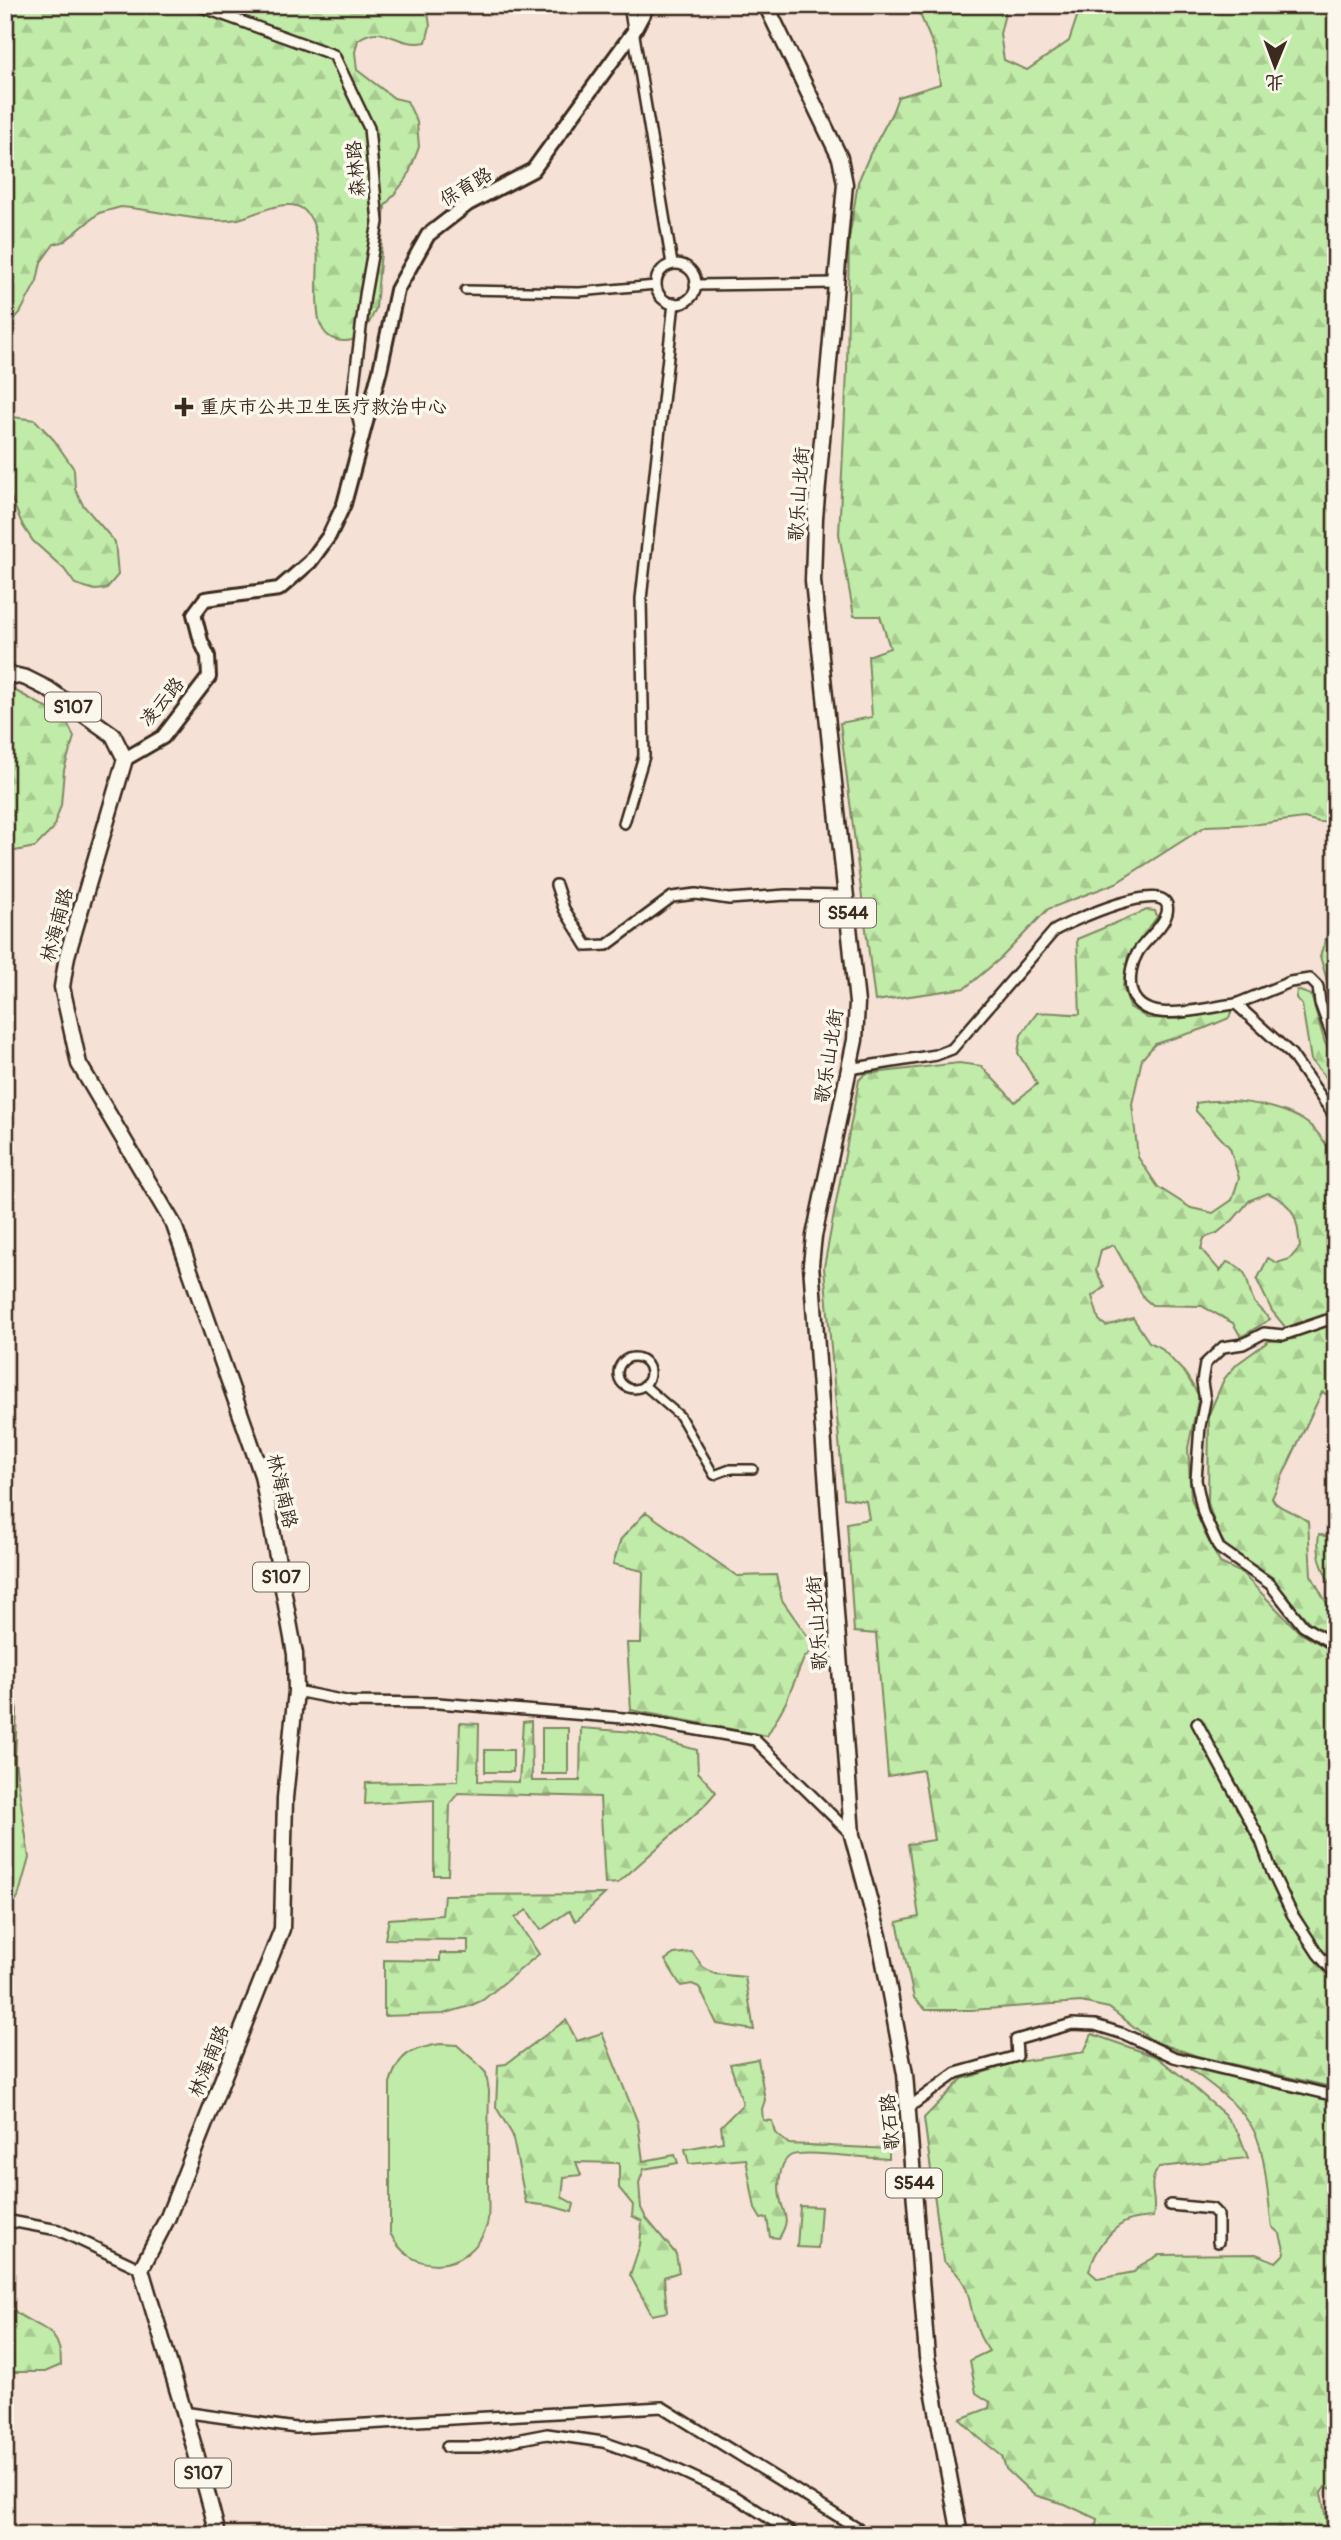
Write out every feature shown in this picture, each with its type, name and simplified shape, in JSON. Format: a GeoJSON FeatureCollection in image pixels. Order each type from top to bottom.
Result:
{"type":"FeatureCollection","features":[{"type":"Feature","properties":{"kind":"main road","name":"保育路"},"geometry":{"type":"LineString","coordinates":[[361,432],[380,370],[397,290],[428,234],[468,204],[533,170],[634,31],[648,5]]}},
{"type":"Feature","properties":{"kind":"main road","name":"歌乐山北街"},"geometry":{"type":"LineString","coordinates":[[766,5],[840,158],[845,184],[815,518],[813,581],[857,1003],[855,1040],[814,1236],[811,1264],[852,1835]]}},
{"type":"Feature","properties":{"kind":"main road","name":"凌云路"},"geometry":{"type":"LineString","coordinates":[[5,673],[26,678],[48,690],[113,735],[125,759],[163,737],[209,677],[208,656],[201,642],[194,614],[205,599],[278,589],[310,562],[329,536],[344,504],[361,432]]}},
{"type":"Feature","properties":{"kind":"main road","name":"林海南路"},"geometry":{"type":"LineString","coordinates":[[125,759],[67,956],[62,987],[79,1064],[174,1225],[262,1475],[295,1654],[296,1690],[285,1798],[282,1929],[169,2217],[141,2269]]}},
{"type":"Feature","properties":{"kind":"main road","name":"歌石路"},"geometry":{"type":"LineString","coordinates":[[852,1835],[878,1936],[905,2074],[927,2357],[960,2535]]}},
{"type":"Feature","properties":{"kind":"main road","name":"S107"},"geometry":{"type":"LineString","coordinates":[[141,2269],[197,2451],[218,2535]]}},
{"type":"Feature","properties":{"kind":"street","name":"森林路"},"geometry":{"type":"LineString","coordinates":[[196,5],[334,55],[369,128],[378,222],[365,295],[353,393],[361,432]]}},
{"type":"Feature","properties":{"kind":"street"},"geometry":{"type":"LineString","coordinates":[[629,5],[672,264]]}},
{"type":"Feature","properties":{"kind":"street"},"geometry":{"type":"LineString","coordinates":[[672,264],[680,264],[691,270],[695,285],[689,299],[674,303],[659,295],[656,285],[661,270],[672,264]]}},
{"type":"Feature","properties":{"kind":"street"},"geometry":{"type":"LineString","coordinates":[[695,285],[835,283]]}},
{"type":"Feature","properties":{"kind":"street"},"geometry":{"type":"LineString","coordinates":[[465,290],[579,292],[656,285]]}},
{"type":"Feature","properties":{"kind":"street"},"geometry":{"type":"LineString","coordinates":[[624,823],[644,756],[641,599],[674,303]]}},
{"type":"Feature","properties":{"kind":"street"},"geometry":{"type":"LineString","coordinates":[[556,885],[564,909],[587,946],[607,945],[672,897],[696,894],[729,899],[846,895]]}},
{"type":"Feature","properties":{"kind":"street"},"geometry":{"type":"LineString","coordinates":[[849,1069],[936,1055],[952,1049],[1054,931],[1071,920],[1135,898],[1153,897],[1167,906],[1167,913],[1137,954],[1131,971],[1130,983],[1135,1001],[1141,1007],[1153,1012],[1198,1011],[1236,1004],[1290,982],[1310,979],[1318,988],[1320,1003],[1336,1047]]}},
{"type":"Feature","properties":{"kind":"street"},"geometry":{"type":"LineString","coordinates":[[1236,1004],[1291,1054],[1336,1118]]}},
{"type":"Feature","properties":{"kind":"street"},"geometry":{"type":"LineString","coordinates":[[1336,1317],[1283,1335],[1264,1333],[1243,1344],[1223,1347],[1205,1364],[1202,1382],[1205,1401],[1200,1426],[1196,1480],[1203,1513],[1219,1548],[1270,1584],[1303,1626],[1336,1646]]}},
{"type":"Feature","properties":{"kind":"street"},"geometry":{"type":"LineString","coordinates":[[635,1358],[645,1362],[650,1371],[644,1385],[630,1389],[622,1383],[618,1374],[625,1361],[635,1358]]}},
{"type":"Feature","properties":{"kind":"street"},"geometry":{"type":"LineString","coordinates":[[644,1385],[680,1416],[714,1475],[730,1469],[753,1469]]}},
{"type":"Feature","properties":{"kind":"street"},"geometry":{"type":"LineString","coordinates":[[296,1690],[351,1702],[438,1703],[635,1719],[755,1740],[852,1835]]}},
{"type":"Feature","properties":{"kind":"street"},"geometry":{"type":"LineString","coordinates":[[1197,1723],[1261,1841],[1292,1914],[1318,1954],[1336,1975]]}},
{"type":"Feature","properties":{"kind":"street"},"geometry":{"type":"LineString","coordinates":[[908,2108],[956,2073],[1017,2056],[1016,2040],[1072,2024],[1095,2025],[1124,2034],[1174,2056],[1336,2096]]}},
{"type":"Feature","properties":{"kind":"street"},"geometry":{"type":"LineString","coordinates":[[1170,2205],[1212,2209],[1218,2215],[1218,2242]]}},
{"type":"Feature","properties":{"kind":"street"},"geometry":{"type":"LineString","coordinates":[[5,2220],[58,2230],[141,2269]]}},
{"type":"Feature","properties":{"kind":"street"},"geometry":{"type":"LineString","coordinates":[[183,2412],[296,2428],[662,2407],[868,2535]]}},
{"type":"Feature","properties":{"kind":"street"},"geometry":{"type":"LineString","coordinates":[[447,2447],[480,2446],[547,2434],[603,2442],[661,2462],[736,2497],[795,2535]]}},
{"type":"Feature","properties":{"kind":"green space"},"geometry":{"type":"Polygon","coordinates":[[[5,5],[427,5],[430,26],[426,42],[406,42],[375,33],[358,40],[355,52],[357,70],[394,98],[407,101],[417,122],[419,147],[407,178],[385,206],[376,308],[361,334],[345,341],[329,337],[321,325],[317,307],[317,243],[313,224],[304,210],[289,205],[227,220],[200,219],[121,207],[99,213],[65,241],[54,244],[41,262],[37,281],[20,313],[5,329],[5,5]]]}},
{"type":"Feature","properties":{"kind":"green space"},"geometry":{"type":"Polygon","coordinates":[[[916,5],[1007,5],[1000,34],[1004,60],[1027,70],[1069,41],[1081,5],[1336,5],[1336,822],[1319,822],[1304,818],[1259,824],[1206,826],[1116,883],[1048,909],[1001,958],[965,988],[875,1001],[840,723],[872,717],[868,656],[890,648],[880,616],[854,616],[839,534],[847,371],[849,240],[858,182],[898,97],[940,84],[936,52],[916,5]]]}},
{"type":"Feature","properties":{"kind":"green space"},"geometry":{"type":"Polygon","coordinates":[[[5,416],[35,420],[54,440],[74,469],[75,489],[83,505],[115,542],[118,575],[106,589],[95,590],[75,584],[64,569],[33,541],[23,526],[5,484],[5,416]]]}},
{"type":"Feature","properties":{"kind":"green space"},"geometry":{"type":"Polygon","coordinates":[[[5,685],[65,718],[74,737],[64,770],[61,805],[53,829],[35,847],[5,853],[5,685]]]}},
{"type":"Feature","properties":{"kind":"green space"},"geometry":{"type":"Polygon","coordinates":[[[1147,910],[1155,911],[1157,917],[1128,956],[1123,986],[1130,1007],[1147,1018],[1179,1019],[1223,1008],[1232,1010],[1229,1018],[1155,1044],[1142,1059],[1132,1104],[1138,1157],[1158,1187],[1191,1208],[1213,1213],[1232,1200],[1239,1178],[1230,1148],[1196,1111],[1196,1103],[1240,1102],[1288,1113],[1312,1127],[1336,1158],[1336,1399],[1322,1392],[1272,1498],[1308,1522],[1311,1575],[1336,1620],[1336,1640],[1309,1622],[1280,1590],[1275,1579],[1226,1547],[1217,1531],[1208,1503],[1209,1414],[1224,1379],[1237,1364],[1269,1341],[1295,1339],[1272,1311],[1257,1280],[1268,1258],[1277,1263],[1290,1259],[1300,1247],[1298,1228],[1290,1208],[1268,1193],[1250,1200],[1233,1220],[1217,1233],[1204,1238],[1201,1249],[1220,1271],[1227,1262],[1241,1269],[1254,1302],[1270,1319],[1241,1337],[1233,1323],[1202,1306],[1152,1305],[1144,1298],[1114,1245],[1101,1250],[1096,1271],[1105,1287],[1092,1296],[1099,1320],[1106,1326],[1133,1318],[1149,1342],[1160,1347],[1185,1373],[1199,1396],[1188,1448],[1191,1498],[1220,1563],[1242,1573],[1300,1633],[1336,1653],[1336,1972],[1332,1976],[1336,1981],[1336,2088],[1197,2056],[1153,2041],[1109,2008],[1081,2002],[972,2010],[926,2010],[914,1998],[897,1922],[919,1917],[908,1844],[934,1840],[923,1770],[888,1776],[876,1634],[854,1632],[847,1523],[869,1519],[866,1501],[844,1498],[824,1267],[859,1080],[865,1074],[959,1063],[981,1066],[1015,1102],[1037,1084],[1018,1053],[1021,1035],[1037,1013],[1080,1014],[1077,939],[1147,910]]]}},
{"type":"Feature","properties":{"kind":"green space"},"geometry":{"type":"Polygon","coordinates":[[[1336,920],[1336,1012],[1320,956],[1330,927],[1336,920]]]}},
{"type":"Feature","properties":{"kind":"green space"},"geometry":{"type":"Polygon","coordinates":[[[1297,990],[1311,995],[1325,1043],[1336,1061],[1336,1096],[1331,1083],[1311,1060],[1302,1005],[1296,998],[1297,990]]]}},
{"type":"Feature","properties":{"kind":"green space"},"geometry":{"type":"Polygon","coordinates":[[[646,1512],[737,1576],[776,1575],[782,1600],[815,1647],[804,1658],[786,1702],[767,1736],[631,1710],[627,1643],[641,1643],[643,1571],[613,1564],[621,1539],[646,1512]]]}},
{"type":"Feature","properties":{"kind":"green space"},"geometry":{"type":"Polygon","coordinates":[[[1319,1534],[1336,1540],[1336,1594],[1320,1558],[1319,1534]]]}},
{"type":"Feature","properties":{"kind":"green space"},"geometry":{"type":"Polygon","coordinates":[[[5,1645],[17,1710],[15,1761],[29,1858],[18,1897],[5,1916],[5,1645]]]}},
{"type":"Feature","properties":{"kind":"green space"},"geometry":{"type":"Polygon","coordinates":[[[531,1721],[532,1781],[580,1781],[581,1728],[634,1732],[697,1750],[698,1772],[716,1792],[702,1808],[618,1883],[605,1884],[600,1797],[458,1793],[450,1804],[448,1875],[434,1875],[434,1800],[365,1804],[366,1783],[458,1781],[460,1723],[479,1724],[478,1781],[519,1782],[523,1722],[531,1721]]]}},
{"type":"Feature","properties":{"kind":"green space"},"geometry":{"type":"Polygon","coordinates":[[[542,1728],[568,1728],[568,1774],[542,1774],[542,1728]]]}},
{"type":"Feature","properties":{"kind":"green space"},"geometry":{"type":"Polygon","coordinates":[[[485,1750],[513,1750],[513,1772],[485,1772],[485,1750]]]}},
{"type":"Feature","properties":{"kind":"green space"},"geometry":{"type":"Polygon","coordinates":[[[605,1894],[576,1921],[569,1911],[541,1930],[527,1910],[515,1918],[539,1954],[483,2000],[443,2014],[384,2016],[384,1960],[440,1961],[440,1953],[468,1953],[468,1940],[385,1939],[389,1919],[442,1915],[444,1895],[605,1894]]]}},
{"type":"Feature","properties":{"kind":"green space"},"geometry":{"type":"Polygon","coordinates":[[[692,1952],[703,1967],[715,1974],[745,1977],[754,2030],[717,2024],[699,1987],[692,1984],[681,1986],[665,1960],[674,1954],[692,1952]]]}},
{"type":"Feature","properties":{"kind":"green space"},"geometry":{"type":"Polygon","coordinates":[[[566,2020],[577,2041],[602,2033],[638,2123],[643,2161],[675,2155],[678,2163],[644,2169],[639,2183],[641,2208],[646,2218],[676,2254],[679,2272],[664,2277],[667,2312],[652,2315],[630,2275],[640,2245],[642,2221],[632,2216],[633,2205],[619,2188],[619,2163],[576,2162],[581,2175],[564,2177],[562,2197],[574,2204],[572,2212],[526,2203],[512,2134],[496,2107],[498,2065],[506,2064],[566,2020]]]}},
{"type":"Feature","properties":{"kind":"green space"},"geometry":{"type":"Polygon","coordinates":[[[1092,2034],[1157,2057],[1181,2076],[1224,2114],[1239,2134],[1248,2158],[1159,2167],[1152,2186],[1153,2217],[1123,2223],[1110,2234],[1099,2248],[1089,2271],[1098,2279],[1134,2272],[1159,2255],[1256,2254],[1276,2262],[1285,2253],[1280,2234],[1272,2227],[1264,2166],[1255,2133],[1230,2101],[1187,2067],[1336,2102],[1336,2490],[1325,2487],[1321,2493],[1327,2524],[1333,2535],[1094,2535],[1097,2519],[1065,2504],[1034,2495],[1006,2469],[1002,2456],[960,2419],[989,2408],[990,2402],[976,2393],[970,2360],[989,2351],[979,2334],[961,2278],[943,2261],[924,2118],[962,2079],[1017,2062],[1084,2052],[1092,2034]]]}},
{"type":"Feature","properties":{"kind":"green space"},"geometry":{"type":"Polygon","coordinates":[[[440,2044],[457,2045],[486,2073],[489,2091],[489,2211],[484,2233],[468,2253],[453,2261],[436,2264],[408,2255],[390,2233],[390,2083],[398,2065],[408,2054],[440,2044]]]}},
{"type":"Feature","properties":{"kind":"green space"},"geometry":{"type":"Polygon","coordinates":[[[758,2059],[765,2100],[763,2120],[772,2121],[775,2133],[789,2144],[889,2149],[889,2159],[797,2154],[786,2159],[780,2175],[779,2192],[786,2221],[779,2238],[770,2237],[767,2218],[761,2219],[755,2209],[746,2159],[689,2164],[685,2149],[723,2142],[721,2126],[743,2104],[730,2064],[758,2059]]]}},
{"type":"Feature","properties":{"kind":"green space"},"geometry":{"type":"Polygon","coordinates":[[[800,2206],[821,2207],[818,2248],[797,2247],[800,2206]]]}},
{"type":"Feature","properties":{"kind":"green space"},"geometry":{"type":"Polygon","coordinates":[[[5,2298],[12,2309],[48,2331],[55,2339],[60,2349],[61,2365],[45,2372],[5,2372],[5,2298]]]}},
{"type":"Feature","properties":{"kind":"place","name":"重庆市公共卫生医疗救治中心"},"geometry":{"type":"Point","coordinates":[184,407]}}]}
